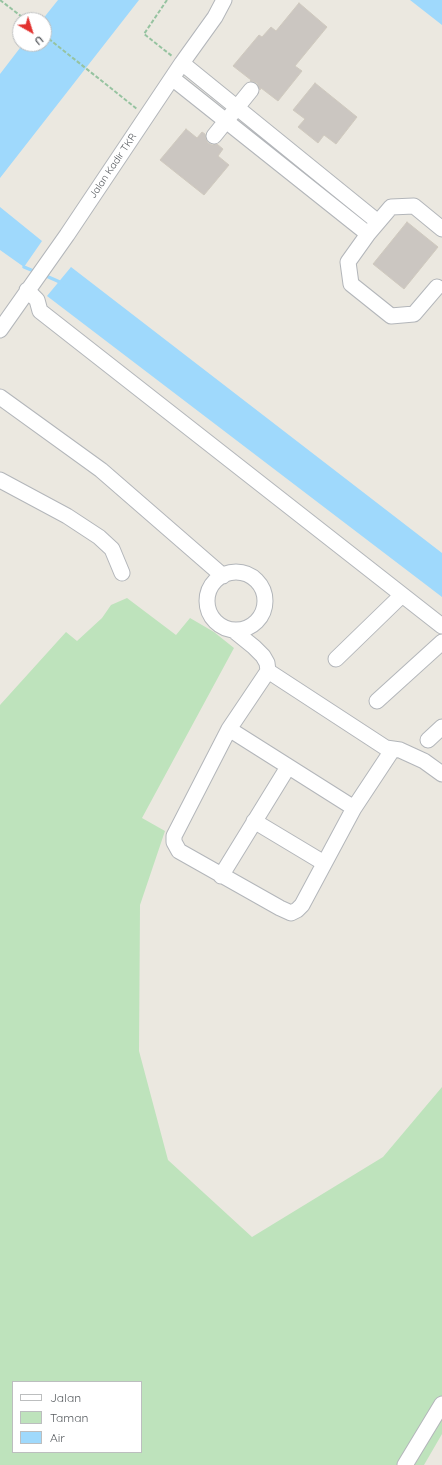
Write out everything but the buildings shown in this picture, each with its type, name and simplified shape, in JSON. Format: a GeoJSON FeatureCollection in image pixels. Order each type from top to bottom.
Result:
{"type":"FeatureCollection","features":[{"type":"Feature","properties":{"kind":"street","name":"Jalan Kadir TKR"},"geometry":{"type":"LineString","coordinates":[[0,330],[67,235],[146,116],[215,17],[224,0]]}},
{"type":"Feature","properties":{"kind":"street"},"geometry":{"type":"LineString","coordinates":[[182,63],[378,222]]}},
{"type":"Feature","properties":{"kind":"street"},"geometry":{"type":"LineString","coordinates":[[172,78],[368,234]]}},
{"type":"Feature","properties":{"kind":"street"},"geometry":{"type":"LineString","coordinates":[[214,136],[251,90]]}},
{"type":"Feature","properties":{"kind":"street"},"geometry":{"type":"LineString","coordinates":[[440,286],[414,314],[391,316],[351,284],[348,262],[368,234],[391,207],[414,206],[442,229]]}},
{"type":"Feature","properties":{"kind":"street"},"geometry":{"type":"LineString","coordinates":[[28,289],[37,300],[40,311],[442,626]]}},
{"type":"Feature","properties":{"kind":"street"},"geometry":{"type":"LineString","coordinates":[[0,397],[101,470],[222,576]]}},
{"type":"Feature","properties":{"kind":"street"},"geometry":{"type":"LineString","coordinates":[[0,480],[67,516],[99,537],[112,549],[122,573]]}},
{"type":"Feature","properties":{"kind":"street"},"geometry":{"type":"LineString","coordinates":[[230,573],[239,573],[254,579],[259,584],[265,600],[264,608],[256,622],[249,627],[241,630],[233,630],[225,628],[212,618],[207,603],[208,595],[211,587],[222,576],[230,573]]}},
{"type":"Feature","properties":{"kind":"street"},"geometry":{"type":"LineString","coordinates":[[336,659],[402,595]]}},
{"type":"Feature","properties":{"kind":"street"},"geometry":{"type":"LineString","coordinates":[[233,630],[263,656],[267,663],[268,670],[229,729],[174,836],[174,842],[179,851],[221,876],[291,913],[297,910],[302,904],[354,808],[393,749]]}},
{"type":"Feature","properties":{"kind":"street"},"geometry":{"type":"LineString","coordinates":[[377,701],[442,642]]}},
{"type":"Feature","properties":{"kind":"street"},"geometry":{"type":"LineString","coordinates":[[268,670],[386,748],[400,750],[424,762],[442,774]]}},
{"type":"Feature","properties":{"kind":"street"},"geometry":{"type":"LineString","coordinates":[[428,740],[442,727]]}},
{"type":"Feature","properties":{"kind":"street"},"geometry":{"type":"LineString","coordinates":[[229,729],[354,808]]}},
{"type":"Feature","properties":{"kind":"street"},"geometry":{"type":"LineString","coordinates":[[221,876],[288,767]]}},
{"type":"Feature","properties":{"kind":"street"},"geometry":{"type":"LineString","coordinates":[[254,821],[324,863]]}},
{"type":"Feature","properties":{"kind":"street"},"geometry":{"type":"LineString","coordinates":[[405,1465],[442,1404]]}},
{"type":"Feature","properties":{"kind":"path"},"geometry":{"type":"LineString","coordinates":[[0,0],[16,12]]}},
{"type":"Feature","properties":{"kind":"path"},"geometry":{"type":"LineString","coordinates":[[167,0],[144,34],[182,63]]}},
{"type":"Feature","properties":{"kind":"path"},"geometry":{"type":"LineString","coordinates":[[52,40],[146,116]]}},
{"type":"Feature","properties":{"kind":"green space"},"geometry":{"type":"Polygon","coordinates":[[[127,598],[176,635],[190,618],[214,632],[234,648],[142,818],[165,831],[140,905],[139,1051],[168,1160],[252,1237],[383,1157],[442,1087],[442,1434],[424,1465],[0,1465],[0,705],[66,632],[77,641],[102,618],[111,605],[127,598]]]}},
{"type":"Feature","properties":{"kind":"water"},"geometry":{"type":"Polygon","coordinates":[[[58,0],[139,0],[0,178],[0,74],[17,52],[52,52],[52,12],[48,12],[58,0]]]}},
{"type":"Feature","properties":{"kind":"water"},"geometry":{"type":"Polygon","coordinates":[[[410,0],[442,0],[442,25],[410,0]]]}},
{"type":"Feature","properties":{"kind":"water"},"geometry":{"type":"Polygon","coordinates":[[[0,207],[42,241],[24,267],[0,250],[0,207]]]}},
{"type":"Feature","properties":{"kind":"water"},"geometry":{"type":"Polygon","coordinates":[[[71,267],[442,553],[442,597],[47,296],[71,267]]]}},
{"type":"Feature","properties":{"kind":"waterway"},"geometry":{"type":"LineString","coordinates":[[24,267],[36,272]]}},
{"type":"Feature","properties":{"kind":"waterway"},"geometry":{"type":"LineString","coordinates":[[44,275],[62,283]]}}]}
